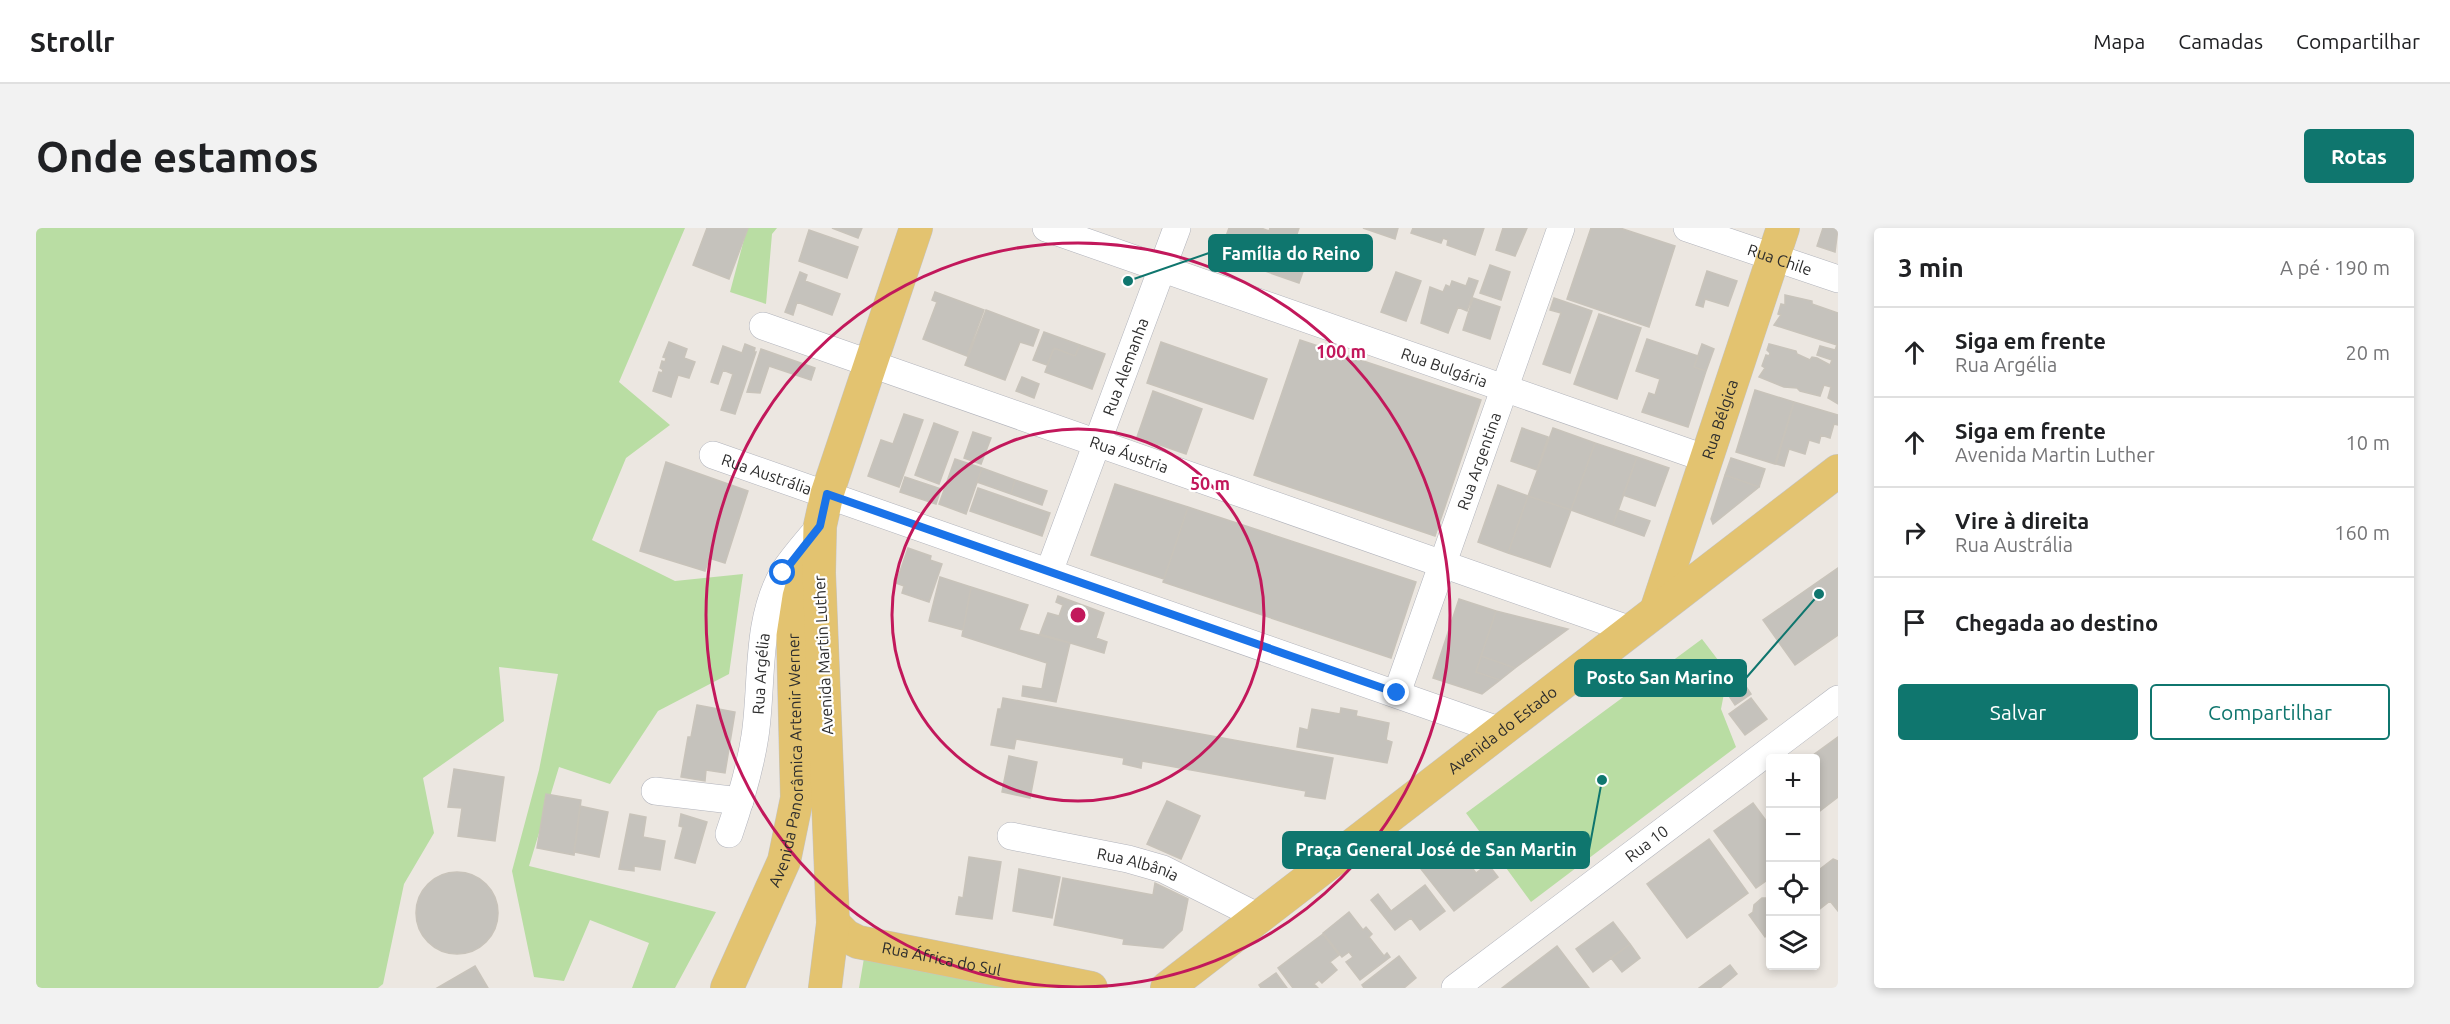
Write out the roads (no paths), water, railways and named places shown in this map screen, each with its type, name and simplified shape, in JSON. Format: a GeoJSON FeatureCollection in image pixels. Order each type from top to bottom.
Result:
{"type":"FeatureCollection","features":[{"type":"Feature","properties":{"kind":"main road","name":"Avenida Martin Luther"},"geometry":{"type":"LineString","coordinates":[[825,988],[833,923],[819,573],[820,526],[827,494],[916,228]]}},
{"type":"Feature","properties":{"kind":"main road","name":"Rua Bélgica"},"geometry":{"type":"LineString","coordinates":[[1644,620],[1707,459],[1778,243]]}},
{"type":"Feature","properties":{"kind":"main road","name":"Avenida do Estado"},"geometry":{"type":"LineString","coordinates":[[1167,988],[1838,471]]}},
{"type":"Feature","properties":{"kind":"main road","name":"Avenida Panorâmica Artenir Werner"},"geometry":{"type":"LineString","coordinates":[[727,988],[784,861],[793,819],[797,798],[793,636],[799,597],[820,526]]}},
{"type":"Feature","properties":{"kind":"main road","name":"Rua África do Sul"},"geometry":{"type":"LineString","coordinates":[[833,923],[846,936],[858,942],[1091,988]]}},
{"type":"Feature","properties":{"kind":"street","name":"Rua Bulgária"},"geometry":{"type":"LineString","coordinates":[[1046,228],[1707,459]]}},
{"type":"Feature","properties":{"kind":"street","name":"Rua Alemanha"},"geometry":{"type":"LineString","coordinates":[[1049,572],[1177,228]]}},
{"type":"Feature","properties":{"kind":"street","name":"Rua Argentina"},"geometry":{"type":"LineString","coordinates":[[1397,693],[1561,228]]}},
{"type":"Feature","properties":{"kind":"street","name":"Rua Chile"},"geometry":{"type":"LineString","coordinates":[[1687,228],[1778,243],[1838,279]]}},
{"type":"Feature","properties":{"kind":"street","name":"Rua Áustria"},"geometry":{"type":"LineString","coordinates":[[763,326],[1442,563],[1644,620]]}},
{"type":"Feature","properties":{"kind":"street","name":"Rua Austrália"},"geometry":{"type":"LineString","coordinates":[[713,455],[1501,731]]}},
{"type":"Feature","properties":{"kind":"street","name":"Rua Argélia"},"geometry":{"type":"LineString","coordinates":[[729,834],[740,801],[755,735],[763,640],[770,608],[783,573],[820,526]]}},
{"type":"Feature","properties":{"kind":"street","name":"Rua 10"},"geometry":{"type":"LineString","coordinates":[[1455,988],[1838,699]]}},
{"type":"Feature","properties":{"kind":"street"},"geometry":{"type":"LineString","coordinates":[[655,791],[740,801]]}},
{"type":"Feature","properties":{"kind":"street","name":"Rua Albânia"},"geometry":{"type":"LineString","coordinates":[[1011,836],[1128,859],[1163,869],[1258,917]]}},
{"type":"Feature","properties":{"kind":"place","name":"Família do Reino"},"geometry":{"type":"Point","coordinates":[1128,281]}},
{"type":"Feature","properties":{"kind":"place","name":"Posto San Marino"},"geometry":{"type":"Point","coordinates":[1819,594]}},
{"type":"Feature","properties":{"kind":"place","name":"Praça General José de San Martin"},"geometry":{"type":"Point","coordinates":[1602,780]}}]}
